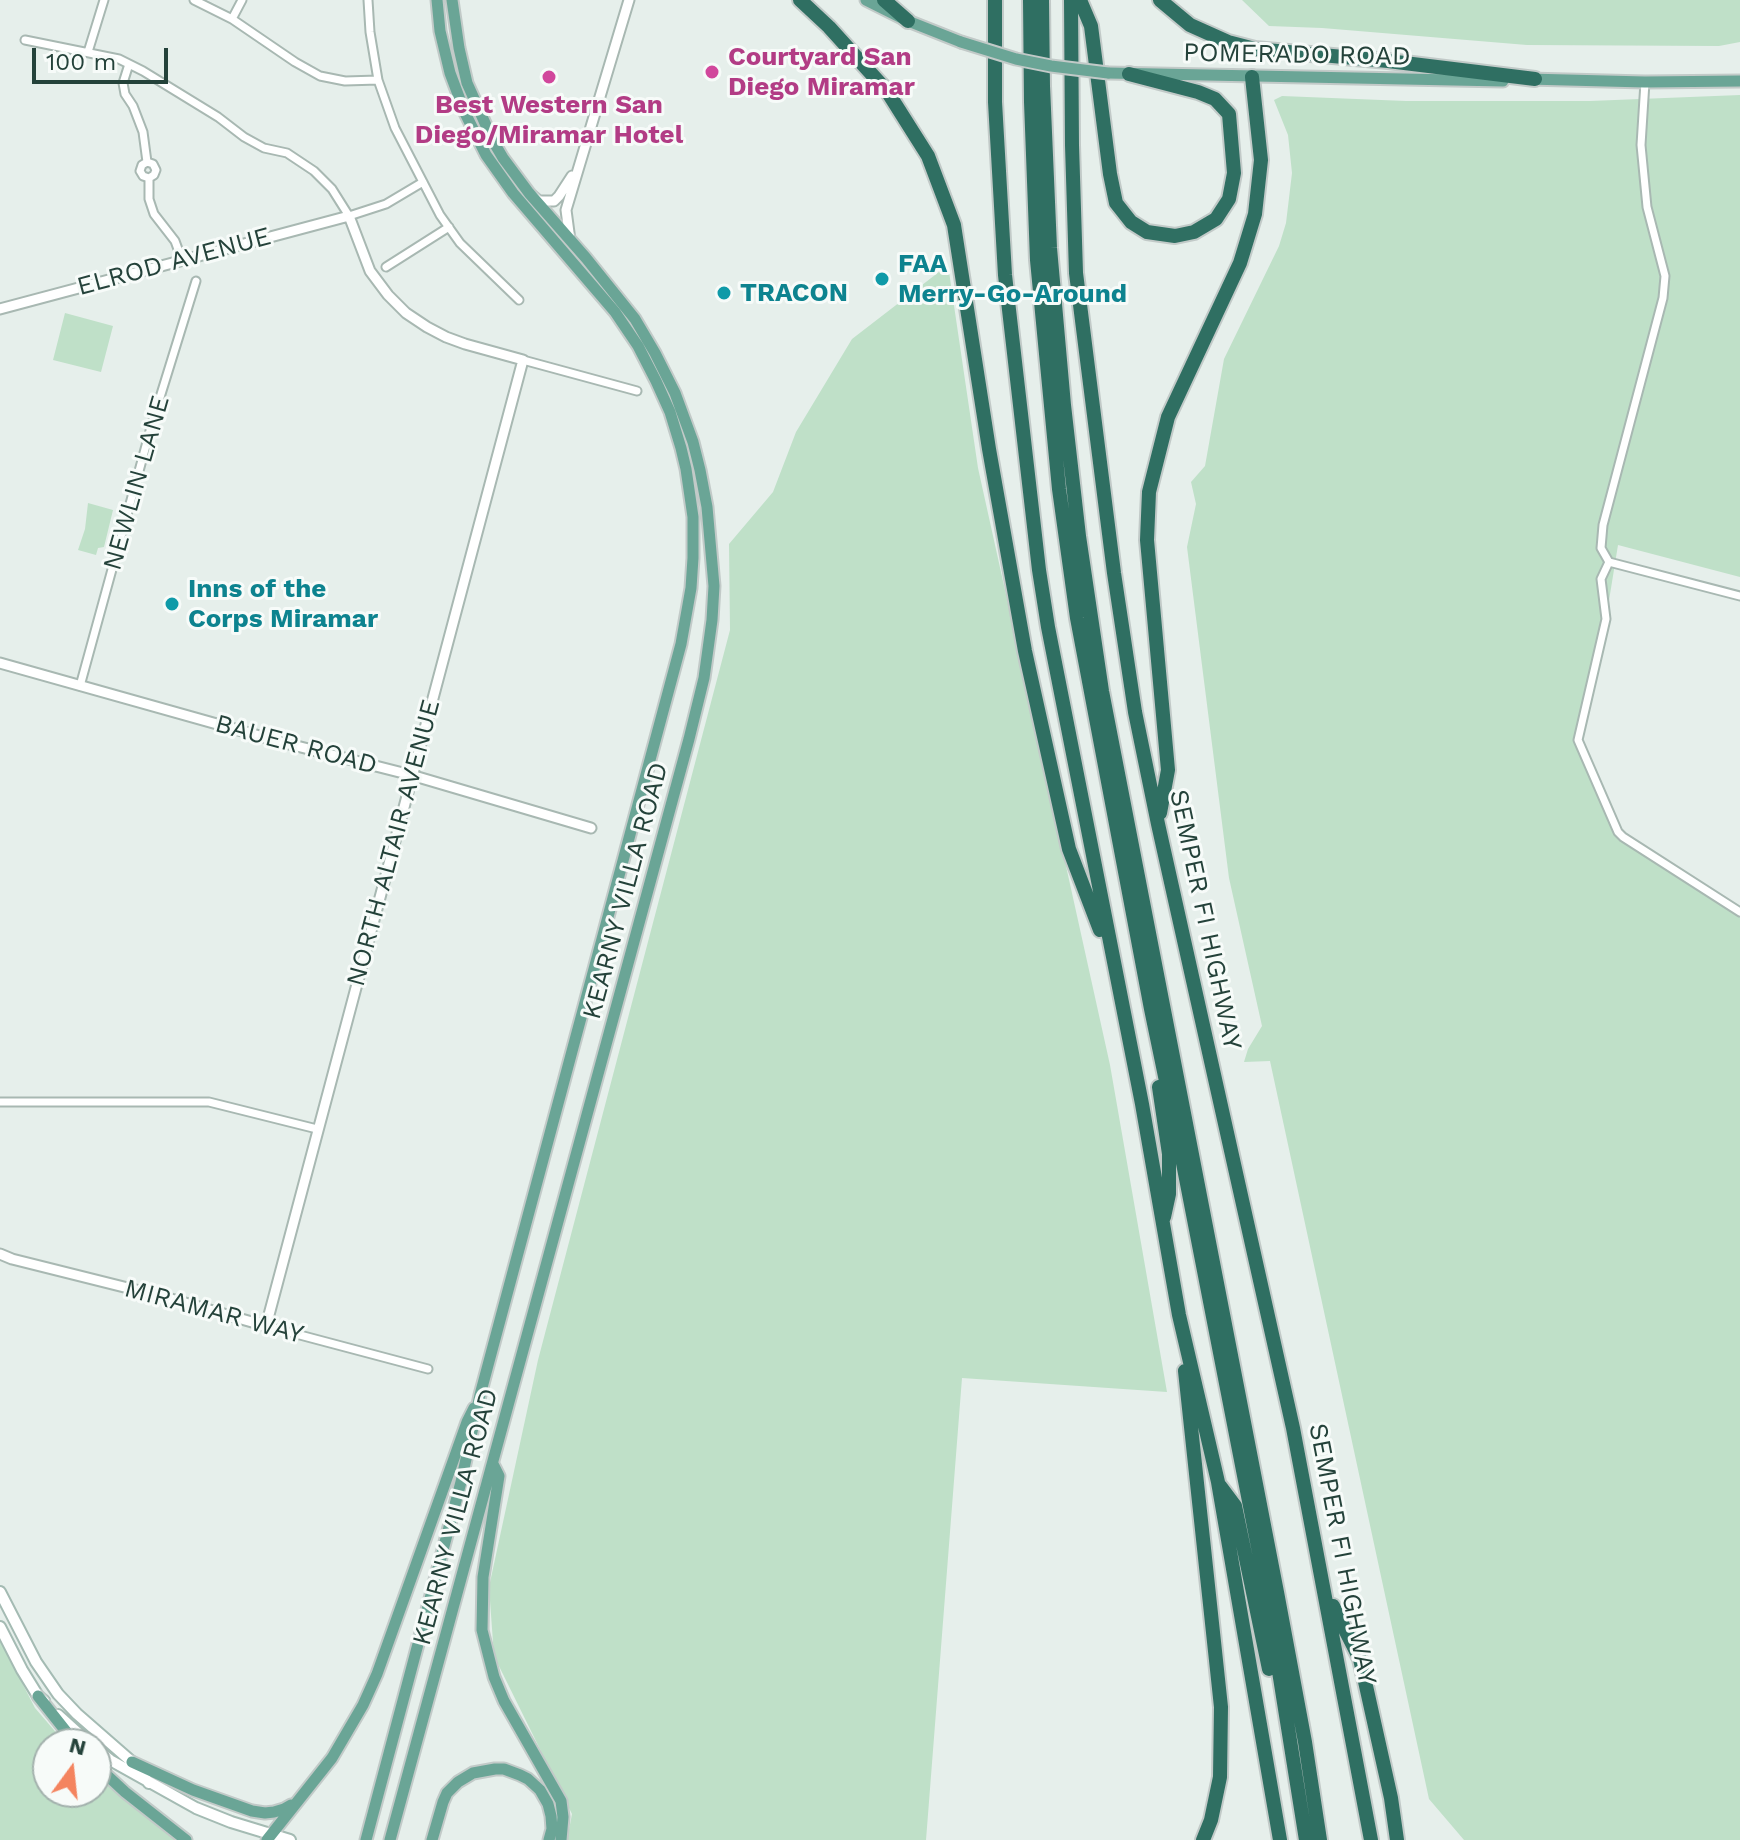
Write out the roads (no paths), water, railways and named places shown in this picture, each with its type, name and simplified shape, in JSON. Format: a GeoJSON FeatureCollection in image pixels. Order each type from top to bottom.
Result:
{"type":"FeatureCollection","features":[{"type":"Feature","properties":{"kind":"highway"},"geometry":{"type":"LineString","coordinates":[[800,0],[887,91],[928,156],[954,225],[1025,651],[1069,849],[1115,967]]}},
{"type":"Feature","properties":{"kind":"highway"},"geometry":{"type":"LineString","coordinates":[[884,0],[908,21]]}},
{"type":"Feature","properties":{"kind":"highway"},"geometry":{"type":"LineString","coordinates":[[985,0],[995,102],[1005,275],[1039,570],[1142,1104],[1179,1315],[1218,1482],[1280,1840]]}},
{"type":"Feature","properties":{"kind":"highway"},"geometry":{"type":"LineString","coordinates":[[995,0],[995,102]]}},
{"type":"Feature","properties":{"kind":"highway"},"geometry":{"type":"LineString","coordinates":[[1030,0],[1037,260],[1059,489],[1077,618],[1264,1578],[1306,1840]]}},
{"type":"Feature","properties":{"kind":"highway"},"geometry":{"type":"LineString","coordinates":[[1042,0],[1050,248],[1064,405],[1092,628],[1277,1592],[1320,1840]]}},
{"type":"Feature","properties":{"kind":"highway","name":"SEMPER FI HIGHWAY"},"geometry":{"type":"LineString","coordinates":[[1071,0],[1076,273],[1135,712],[1293,1428],[1371,1840]]}},
{"type":"Feature","properties":{"kind":"highway"},"geometry":{"type":"LineString","coordinates":[[1080,0],[1091,26],[1116,203],[1131,222],[1147,232],[1175,236],[1194,232],[1216,219],[1229,199],[1234,173],[1229,114],[1215,99],[1198,92],[1129,74]]}},
{"type":"Feature","properties":{"kind":"highway"},"geometry":{"type":"LineString","coordinates":[[1160,0],[1190,25],[1228,42],[1255,49],[1535,79]]}},
{"type":"Feature","properties":{"kind":"highway"},"geometry":{"type":"LineString","coordinates":[[1158,824],[1168,770],[1147,540],[1149,492],[1168,417],[1240,263],[1255,214],[1261,160],[1252,77]]}},
{"type":"Feature","properties":{"kind":"highway"},"geometry":{"type":"LineString","coordinates":[[1158,1043],[1159,1092],[1169,1154],[1169,1194],[1162,1225]]}},
{"type":"Feature","properties":{"kind":"highway"},"geometry":{"type":"LineString","coordinates":[[1179,1315],[1221,1707],[1220,1777],[1211,1820],[1203,1840]]}},
{"type":"Feature","properties":{"kind":"highway"},"geometry":{"type":"LineString","coordinates":[[1218,1482],[1235,1506],[1279,1713],[1290,1737]]}},
{"type":"Feature","properties":{"kind":"highway"},"geometry":{"type":"LineString","coordinates":[[1324,1588],[1360,1659],[1391,1798],[1397,1840]]}},
{"type":"Feature","properties":{"kind":"main road","name":"KEARNY VILLA ROAD"},"geometry":{"type":"LineString","coordinates":[[366,1840],[461,1482],[480,1395],[681,644],[691,588],[693,538],[690,495],[681,448],[656,381],[638,346],[615,312],[513,193],[486,155],[450,73],[440,31],[437,0]]}},
{"type":"Feature","properties":{"kind":"main road","name":"KEARNY VILLA ROAD"},"geometry":{"type":"LineString","coordinates":[[390,1840],[689,739],[704,678],[712,620],[713,563],[707,507],[684,417],[664,370],[635,319],[529,193],[493,141],[467,83],[452,0]]}},
{"type":"Feature","properties":{"kind":"main road","name":"POMERADO ROAD"},"geometry":{"type":"LineString","coordinates":[[866,0],[961,42],[1016,59],[1108,73],[1503,81],[1740,81]]}},
{"type":"Feature","properties":{"kind":"main road"},"geometry":{"type":"LineString","coordinates":[[269,1838],[338,1749],[363,1705],[383,1659],[467,1422],[480,1395]]}},
{"type":"Feature","properties":{"kind":"main road"},"geometry":{"type":"LineString","coordinates":[[493,1464],[499,1476],[483,1577],[482,1630],[494,1677],[504,1701],[561,1801],[563,1817],[552,1839]]}},
{"type":"Feature","properties":{"kind":"main road"},"geometry":{"type":"LineString","coordinates":[[0,1592],[36,1662],[58,1694],[132,1762],[149,1783]]}},
{"type":"Feature","properties":{"kind":"main road"},"geometry":{"type":"LineString","coordinates":[[0,1627],[38,1696],[63,1728]]}},
{"type":"Feature","properties":{"kind":"main road"},"geometry":{"type":"LineString","coordinates":[[38,1696],[73,1728]]}},
{"type":"Feature","properties":{"kind":"main road"},"geometry":{"type":"LineString","coordinates":[[112,1761],[196,1808],[269,1838],[290,1840]]}},
{"type":"Feature","properties":{"kind":"main road"},"geometry":{"type":"LineString","coordinates":[[132,1762],[193,1790],[252,1811],[274,1812],[299,1800]]}},
{"type":"Feature","properties":{"kind":"main road"},"geometry":{"type":"LineString","coordinates":[[432,1840],[447,1793],[473,1773],[495,1769],[520,1775],[540,1790],[551,1816],[552,1839]]}},
{"type":"Feature","properties":{"kind":"main road"},"geometry":{"type":"LineString","coordinates":[[112,1780],[186,1840]]}},
{"type":"Feature","properties":{"kind":"street"},"geometry":{"type":"LineString","coordinates":[[88,52],[104,0]]}},
{"type":"Feature","properties":{"kind":"street"},"geometry":{"type":"LineString","coordinates":[[194,0],[232,19],[320,76],[345,81],[378,80]]}},
{"type":"Feature","properties":{"kind":"street"},"geometry":{"type":"LineString","coordinates":[[232,19],[242,0]]}},
{"type":"Feature","properties":{"kind":"street"},"geometry":{"type":"LineString","coordinates":[[368,0],[378,80],[395,128],[440,215],[460,243],[519,300]]}},
{"type":"Feature","properties":{"kind":"street"},"geometry":{"type":"LineString","coordinates":[[570,240],[566,210],[629,0]]}},
{"type":"Feature","properties":{"kind":"street"},"geometry":{"type":"LineString","coordinates":[[25,40],[119,59],[218,117],[244,137],[264,148],[287,153],[314,171],[332,189],[349,216],[370,271],[406,313],[427,327],[465,344],[637,391]]}},
{"type":"Feature","properties":{"kind":"street"},"geometry":{"type":"LineString","coordinates":[[129,64],[123,83],[125,94],[143,132],[147,162],[153,164],[156,170],[149,178],[149,199],[154,214],[175,241],[182,260]]}},
{"type":"Feature","properties":{"kind":"street"},"geometry":{"type":"LineString","coordinates":[[1645,82],[1641,145],[1647,207],[1665,276],[1663,298],[1603,525],[1601,548],[1609,562],[1740,596]]}},
{"type":"Feature","properties":{"kind":"street"},"geometry":{"type":"LineString","coordinates":[[529,193],[539,201],[554,201],[578,167]]}},
{"type":"Feature","properties":{"kind":"street"},"geometry":{"type":"LineString","coordinates":[[349,216],[386,204],[423,182]]}},
{"type":"Feature","properties":{"kind":"street","name":"ELROD AVENUE"},"geometry":{"type":"LineString","coordinates":[[0,309],[349,216]]}},
{"type":"Feature","properties":{"kind":"street"},"geometry":{"type":"LineString","coordinates":[[386,267],[449,227]]}},
{"type":"Feature","properties":{"kind":"street","name":"NEWLIN LANE"},"geometry":{"type":"LineString","coordinates":[[80,686],[153,420],[196,281]]}},
{"type":"Feature","properties":{"kind":"street","name":"NORTH ALTAIR AVENUE"},"geometry":{"type":"LineString","coordinates":[[266,1326],[523,360]]}},
{"type":"Feature","properties":{"kind":"street"},"geometry":{"type":"LineString","coordinates":[[1609,562],[1601,579],[1606,619],[1578,740],[1618,832],[1740,912]]}},
{"type":"Feature","properties":{"kind":"street","name":"BAUER ROAD"},"geometry":{"type":"LineString","coordinates":[[0,663],[411,775],[591,828]]}},
{"type":"Feature","properties":{"kind":"street"},"geometry":{"type":"LineString","coordinates":[[0,1102],[209,1102],[317,1129]]}},
{"type":"Feature","properties":{"kind":"street","name":"MIRAMAR WAY"},"geometry":{"type":"LineString","coordinates":[[0,1255],[428,1369]]}},
{"type":"Feature","properties":{"kind":"place","name":"Courtyard San Diego Miramar"},"geometry":{"type":"Point","coordinates":[712,72]}},
{"type":"Feature","properties":{"kind":"place","name":"Best Western San Diego/Miramar Hotel"},"geometry":{"type":"Point","coordinates":[549,77]}},
{"type":"Feature","properties":{"kind":"place","name":"FAA Merry-Go-Around"},"geometry":{"type":"Point","coordinates":[882,279]}},
{"type":"Feature","properties":{"kind":"place","name":"TRACON"},"geometry":{"type":"Point","coordinates":[724,293]}},
{"type":"Feature","properties":{"kind":"place","name":"Inns of the Corps Miramar"},"geometry":{"type":"Point","coordinates":[172,604]}}]}
